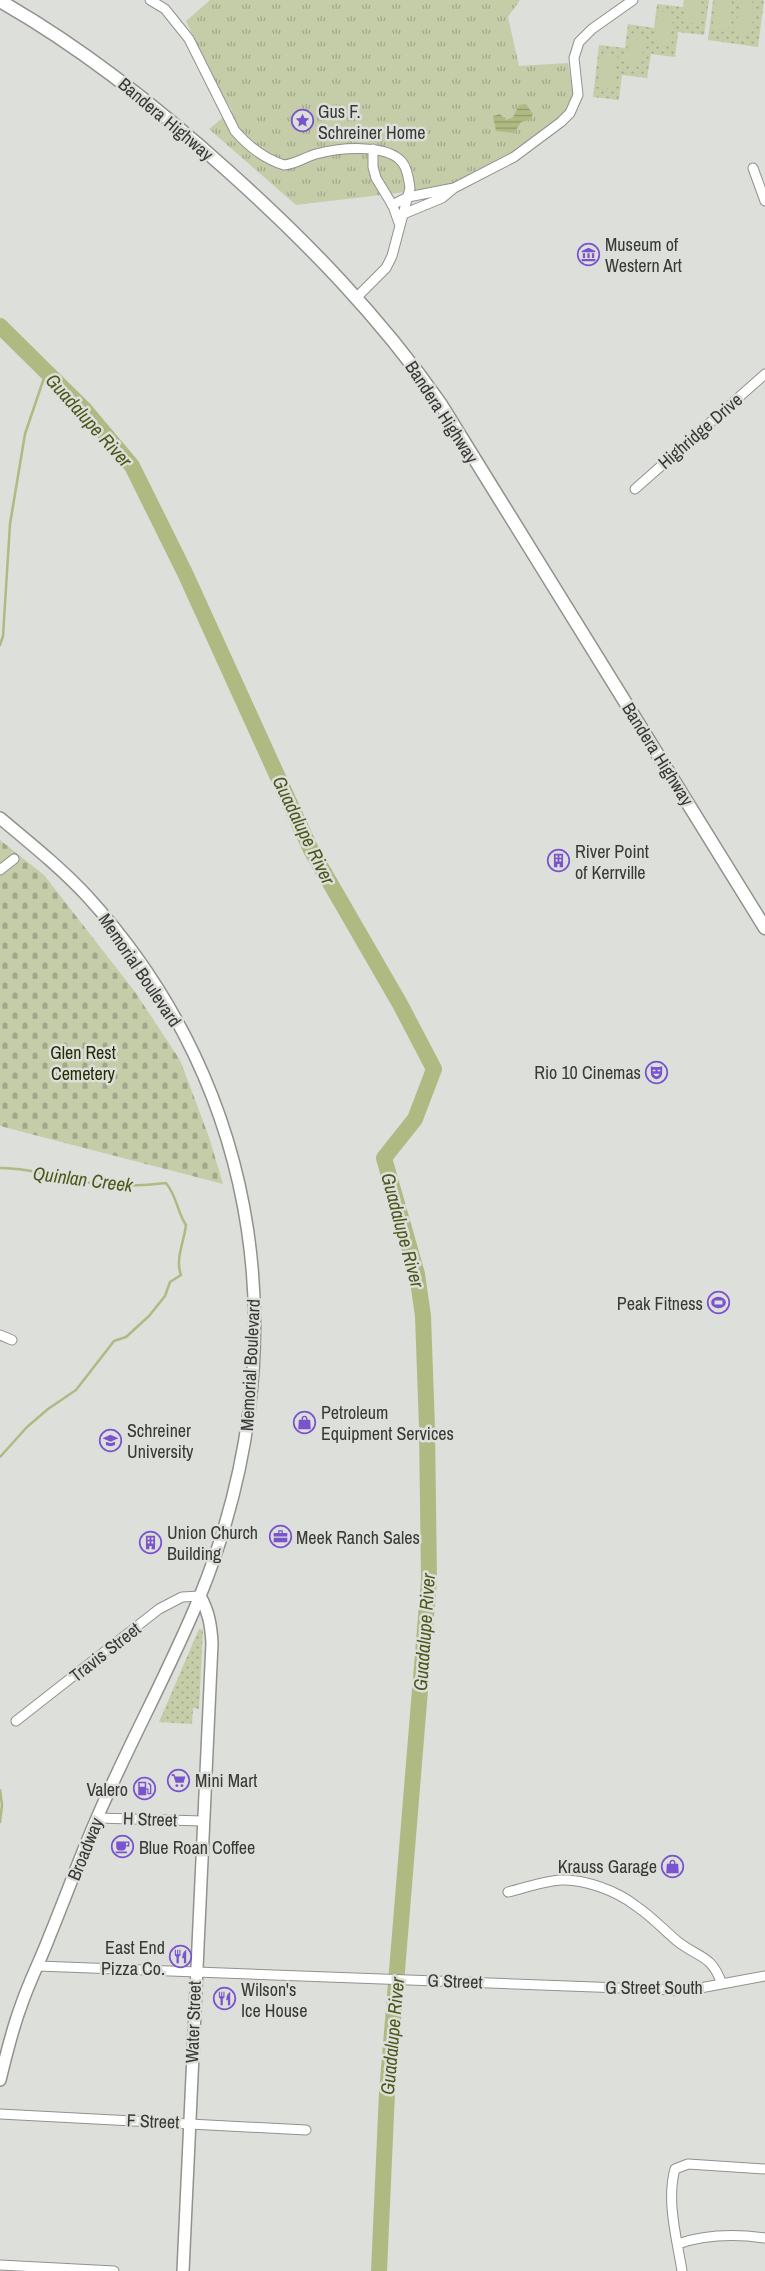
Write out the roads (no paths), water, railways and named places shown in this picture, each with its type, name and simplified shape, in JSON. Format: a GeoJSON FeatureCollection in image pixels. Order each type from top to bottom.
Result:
{"type":"FeatureCollection","features":[{"type":"Feature","properties":{"kind":"main road","name":"Bandera Highway"},"geometry":{"type":"LineString","coordinates":[[0,2],[92,58],[148,102],[201,147],[286,225],[357,296],[413,364],[440,403],[765,928]]}},
{"type":"Feature","properties":{"kind":"main road","name":"Memorial Boulevard"},"geometry":{"type":"LineString","coordinates":[[0,818],[86,895],[141,964],[176,1020],[199,1065],[225,1130],[234,1162],[249,1231],[254,1288],[255,1345],[252,1394],[236,1490],[200,1596]]}},
{"type":"Feature","properties":{"kind":"main road","name":"Broadway"},"geometry":{"type":"LineString","coordinates":[[0,2080],[22,2003],[97,1818],[200,1596]]}},
{"type":"Feature","properties":{"kind":"main road","name":"Water Street"},"geometry":{"type":"LineString","coordinates":[[183,2271],[195,1972],[212,1643],[211,1623],[206,1606],[200,1596]]}},
{"type":"Feature","properties":{"kind":"street"},"geometry":{"type":"LineString","coordinates":[[150,0],[165,9],[189,39],[235,131],[244,142],[260,154],[284,165],[329,150],[373,150],[386,152],[402,162],[409,178],[408,197],[400,215],[400,226],[392,256],[386,268],[357,296]]}},
{"type":"Feature","properties":{"kind":"street"},"geometry":{"type":"LineString","coordinates":[[400,215],[442,198],[454,188],[514,157],[561,122],[573,108],[578,96],[574,58],[579,42],[592,29],[633,0]]}},
{"type":"Feature","properties":{"kind":"street"},"geometry":{"type":"LineString","coordinates":[[373,150],[373,168],[376,178],[400,215]]}},
{"type":"Feature","properties":{"kind":"street"},"geometry":{"type":"LineString","coordinates":[[753,168],[765,201]]}},
{"type":"Feature","properties":{"kind":"street"},"geometry":{"type":"LineString","coordinates":[[392,204],[408,197],[454,188]]}},
{"type":"Feature","properties":{"kind":"street","name":"Highridge Drive"},"geometry":{"type":"LineString","coordinates":[[635,489],[765,374]]}},
{"type":"Feature","properties":{"kind":"street"},"geometry":{"type":"LineString","coordinates":[[0,870],[14,859]]}},
{"type":"Feature","properties":{"kind":"street"},"geometry":{"type":"LineString","coordinates":[[0,1336],[12,1340]]}},
{"type":"Feature","properties":{"kind":"street","name":"Travis Street"},"geometry":{"type":"LineString","coordinates":[[16,1722],[159,1609],[182,1596],[200,1596]]}},
{"type":"Feature","properties":{"kind":"street","name":"H Street"},"geometry":{"type":"LineString","coordinates":[[97,1818],[203,1821]]}},
{"type":"Feature","properties":{"kind":"street"},"geometry":{"type":"LineString","coordinates":[[508,1892],[561,1880],[588,1884],[613,1894],[634,1904],[678,1942],[715,1966],[722,1984]]}},
{"type":"Feature","properties":{"kind":"street","name":"G Street"},"geometry":{"type":"LineString","coordinates":[[38,1966],[572,1986]]}},
{"type":"Feature","properties":{"kind":"street","name":"G Street South"},"geometry":{"type":"LineString","coordinates":[[572,1986],[674,1990],[765,1976]]}},
{"type":"Feature","properties":{"kind":"street","name":"F Street"},"geometry":{"type":"LineString","coordinates":[[0,2114],[189,2122],[306,2130]]}},
{"type":"Feature","properties":{"kind":"street"},"geometry":{"type":"LineString","coordinates":[[682,2271],[672,2186],[675,2169],[688,2164],[765,2168]]}},
{"type":"Feature","properties":{"kind":"street"},"geometry":{"type":"LineString","coordinates":[[678,2244],[690,2240],[726,2235],[741,2234],[765,2238]]}},
{"type":"Feature","properties":{"kind":"street"},"geometry":{"type":"LineString","coordinates":[[0,2265],[114,2271]]}},
{"type":"Feature","properties":{"kind":"waterway","name":"Guadalupe River"},"geometry":{"type":"LineString","coordinates":[[0,326],[84,409],[132,466],[185,573],[311,850],[400,1004],[434,1069],[415,1119],[384,1158],[417,1274],[423,1316],[429,1580],[387,2093],[379,2271]]}},
{"type":"Feature","properties":{"kind":"waterway","name":"Quinlan Creek"},"geometry":{"type":"LineString","coordinates":[[0,645],[3,636],[10,524],[25,434],[46,372]]}},
{"type":"Feature","properties":{"kind":"waterway","name":"Quinlan Creek"},"geometry":{"type":"LineString","coordinates":[[0,1168],[32,1171],[84,1182],[105,1184],[166,1183],[173,1194],[186,1225],[179,1257],[181,1275],[170,1282],[165,1296],[149,1316],[126,1337],[114,1341],[76,1390],[48,1409],[27,1427],[0,1457]]}},
{"type":"Feature","properties":{"kind":"waterway","name":"Quinlan Creek"},"geometry":{"type":"LineString","coordinates":[[0,1790],[2,1805],[0,1822]]}},
{"type":"Feature","properties":{"kind":"place","name":"Gus F. Schreiner Home"},"geometry":{"type":"Point","coordinates":[302,121]}},
{"type":"Feature","properties":{"kind":"place","name":"Museum of Western Art"},"geometry":{"type":"Point","coordinates":[589,254]}},
{"type":"Feature","properties":{"kind":"place","name":"River Point of Kerrville"},"geometry":{"type":"Point","coordinates":[559,861]}},
{"type":"Feature","properties":{"kind":"place","name":"Rio 10 Cinemas"},"geometry":{"type":"Point","coordinates":[657,1072]}},
{"type":"Feature","properties":{"kind":"place","name":"Peak Fitness"},"geometry":{"type":"Point","coordinates":[719,1303]}},
{"type":"Feature","properties":{"kind":"place","name":"Petroleum Equipment Services"},"geometry":{"type":"Point","coordinates":[305,1422]}},
{"type":"Feature","properties":{"kind":"place","name":"Schreiner University"},"geometry":{"type":"Point","coordinates":[111,1440]}},
{"type":"Feature","properties":{"kind":"place","name":"Meek Ranch Sales"},"geometry":{"type":"Point","coordinates":[280,1537]}},
{"type":"Feature","properties":{"kind":"place","name":"Union Church Building"},"geometry":{"type":"Point","coordinates":[151,1542]}},
{"type":"Feature","properties":{"kind":"place","name":"Mini Mart"},"geometry":{"type":"Point","coordinates":[179,1780]}},
{"type":"Feature","properties":{"kind":"place","name":"Valero"},"geometry":{"type":"Point","coordinates":[144,1789]}},
{"type":"Feature","properties":{"kind":"place","name":"Blue Roan Coffee"},"geometry":{"type":"Point","coordinates":[123,1847]}},
{"type":"Feature","properties":{"kind":"place","name":"Krauss Garage"},"geometry":{"type":"Point","coordinates":[673,1866]}},
{"type":"Feature","properties":{"kind":"place","name":"East End Pizza Co."},"geometry":{"type":"Point","coordinates":[181,1957]}},
{"type":"Feature","properties":{"kind":"place","name":"Wilson's Ice House"},"geometry":{"type":"Point","coordinates":[225,1999]}},
{"type":"Feature","properties":{"kind":"park label","name":"Glen Rest Cemetery"},"geometry":{"type":"Point","coordinates":[83,1062]}}]}
